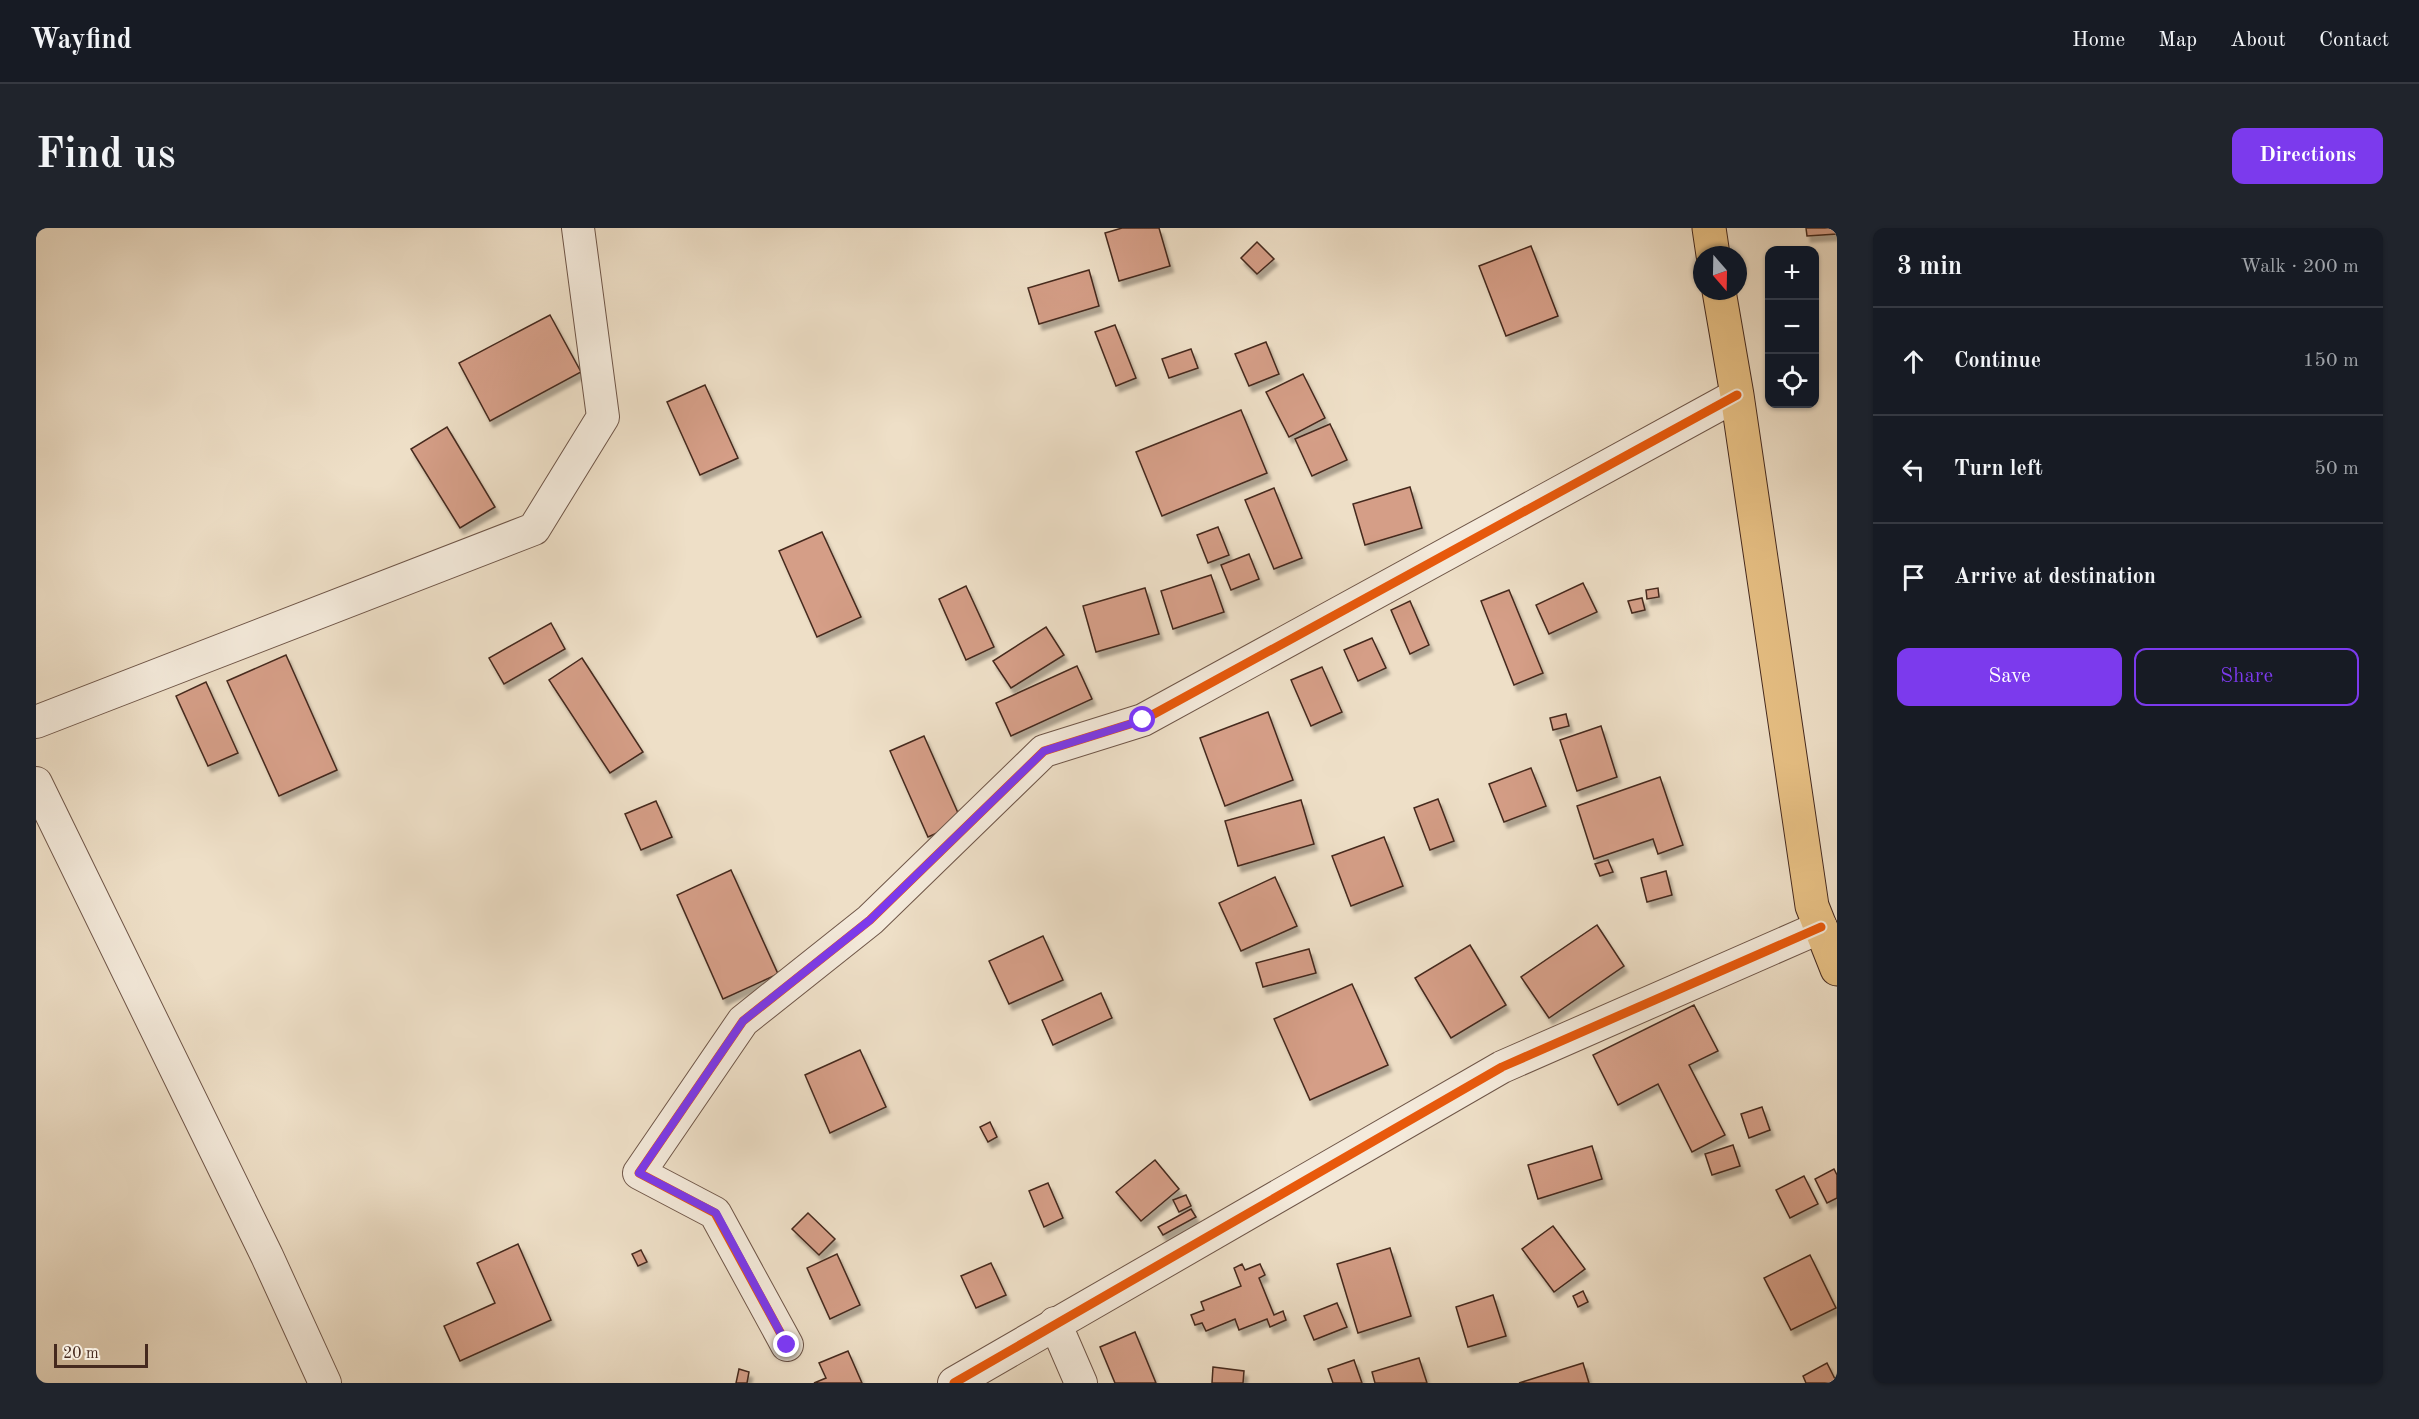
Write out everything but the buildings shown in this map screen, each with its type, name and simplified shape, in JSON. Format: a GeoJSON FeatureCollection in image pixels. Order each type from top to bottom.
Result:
{"type":"FeatureCollection","features":[{"type":"Feature","properties":{"kind":"main road"},"geometry":{"type":"LineString","coordinates":[[1708,228],[1711,246]]}},
{"type":"Feature","properties":{"kind":"main road"},"geometry":{"type":"LineString","coordinates":[[1721,300],[1737,395],[1812,906],[1837,969]]}},
{"type":"Feature","properties":{"kind":"street"},"geometry":{"type":"LineString","coordinates":[[36,722],[534,529],[603,417],[578,228]]}},
{"type":"Feature","properties":{"kind":"street"},"geometry":{"type":"LineString","coordinates":[[787,1345],[716,1213],[639,1173],[743,1021],[870,920],[1044,751],[1143,720],[1737,395]]}},
{"type":"Feature","properties":{"kind":"street"},"geometry":{"type":"LineString","coordinates":[[36,783],[267,1256],[325,1383]]}},
{"type":"Feature","properties":{"kind":"street"},"geometry":{"type":"LineString","coordinates":[[954,1383],[1502,1067],[1821,927]]}},
{"type":"Feature","properties":{"kind":"street"},"geometry":{"type":"LineString","coordinates":[[1055,1323],[1081,1383]]}},
{"type":"Feature","properties":{"kind":"cycle path"},"geometry":{"type":"LineString","coordinates":[[787,1345],[715,1213],[639,1173],[743,1021],[870,920],[1044,751],[1143,720],[1737,395]]}},
{"type":"Feature","properties":{"kind":"cycle path"},"geometry":{"type":"LineString","coordinates":[[954,1383],[1502,1067],[1821,927]]}},
{"type":"Feature","properties":{"kind":"route"},"geometry":{"type":"LineString","coordinates":[[787,1345],[716,1213],[639,1173],[743,1021],[870,920],[1044,751],[1143,720]]}}]}
